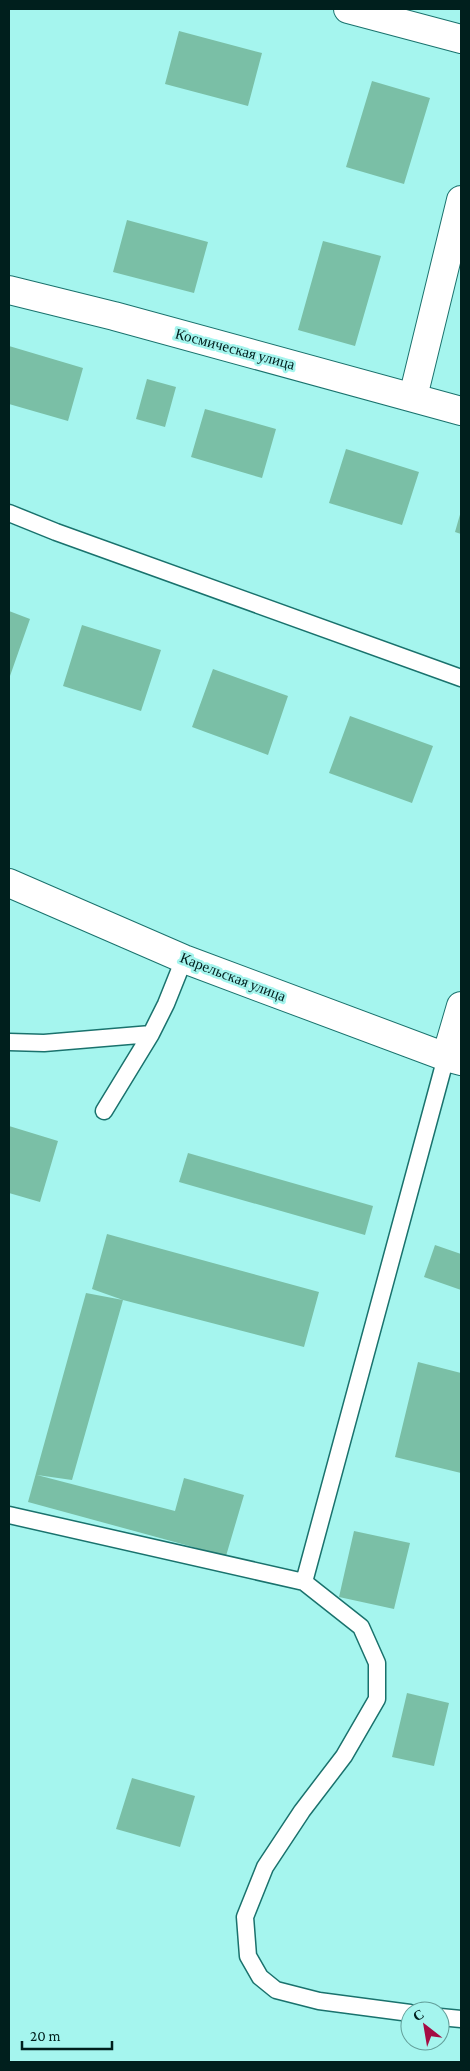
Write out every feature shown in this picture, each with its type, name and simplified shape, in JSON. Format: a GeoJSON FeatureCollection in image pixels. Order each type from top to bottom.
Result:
{"type":"FeatureCollection","features":[{"type":"Feature","properties":{"kind":"street"},"geometry":{"type":"LineString","coordinates":[[348,9],[461,39]]}},
{"type":"Feature","properties":{"kind":"street"},"geometry":{"type":"LineString","coordinates":[[413,397],[461,200]]}},
{"type":"Feature","properties":{"kind":"street","name":"Космическая улица"},"geometry":{"type":"LineString","coordinates":[[9,290],[461,411]]}},
{"type":"Feature","properties":{"kind":"street","name":"Карельская улица"},"geometry":{"type":"LineString","coordinates":[[9,883],[184,959],[454,1059]]}},
{"type":"Feature","properties":{"kind":"street"},"geometry":{"type":"LineString","coordinates":[[454,1059],[461,1006]]}},
{"type":"Feature","properties":{"kind":"lane"},"geometry":{"type":"LineString","coordinates":[[9,513],[56,532],[461,678]]}},
{"type":"Feature","properties":{"kind":"lane"},"geometry":{"type":"LineString","coordinates":[[104,1111],[151,1034],[166,1004],[184,959]]}},
{"type":"Feature","properties":{"kind":"lane"},"geometry":{"type":"LineString","coordinates":[[9,1042],[44,1043],[151,1034]]}},
{"type":"Feature","properties":{"kind":"lane"},"geometry":{"type":"LineString","coordinates":[[304,1582],[454,1059]]}},
{"type":"Feature","properties":{"kind":"lane"},"geometry":{"type":"LineString","coordinates":[[9,1515],[304,1582],[361,1627],[377,1664],[377,1699],[344,1756],[302,1811],[265,1867],[245,1918],[248,1956],[260,1977],[276,1990],[319,2001],[400,2012]]}},
{"type":"Feature","properties":{"kind":"building"},"geometry":{"type":"Polygon","coordinates":[[[179,31],[262,53],[248,106],[165,84],[179,31]]]}},
{"type":"Feature","properties":{"kind":"building"},"geometry":{"type":"Polygon","coordinates":[[[372,81],[430,98],[404,184],[346,167],[372,81]]]}},
{"type":"Feature","properties":{"kind":"building"},"geometry":{"type":"Polygon","coordinates":[[[127,220],[208,242],[194,293],[113,272],[127,220]]]}},
{"type":"Feature","properties":{"kind":"building"},"geometry":{"type":"Polygon","coordinates":[[[323,241],[381,256],[355,346],[298,330],[323,241]]]}},
{"type":"Feature","properties":{"kind":"building"},"geometry":{"type":"Polygon","coordinates":[[[9,346],[83,368],[68,421],[9,404],[9,346]]]}},
{"type":"Feature","properties":{"kind":"building"},"geometry":{"type":"Polygon","coordinates":[[[147,379],[176,387],[165,427],[136,419],[147,379]]]}},
{"type":"Feature","properties":{"kind":"building"},"geometry":{"type":"Polygon","coordinates":[[[205,409],[276,429],[262,478],[191,457],[205,409]]]}},
{"type":"Feature","properties":{"kind":"building"},"geometry":{"type":"Polygon","coordinates":[[[346,449],[419,472],[402,525],[329,503],[346,449]]]}},
{"type":"Feature","properties":{"kind":"building"},"geometry":{"type":"Polygon","coordinates":[[[461,511],[461,534],[455,532],[461,511]]]}},
{"type":"Feature","properties":{"kind":"building"},"geometry":{"type":"Polygon","coordinates":[[[9,611],[30,619],[10,676],[9,675],[9,611]]]}},
{"type":"Feature","properties":{"kind":"building"},"geometry":{"type":"Polygon","coordinates":[[[82,625],[161,650],[141,711],[63,686],[82,625]]]}},
{"type":"Feature","properties":{"kind":"building"},"geometry":{"type":"Polygon","coordinates":[[[213,669],[288,696],[268,755],[192,727],[213,669]]]}},
{"type":"Feature","properties":{"kind":"building"},"geometry":{"type":"Polygon","coordinates":[[[350,716],[433,746],[412,803],[329,773],[350,716]]]}},
{"type":"Feature","properties":{"kind":"building"},"geometry":{"type":"Polygon","coordinates":[[[9,1126],[58,1141],[40,1202],[9,1193],[9,1126]]]}},
{"type":"Feature","properties":{"kind":"building"},"geometry":{"type":"Polygon","coordinates":[[[188,1153],[373,1206],[365,1235],[179,1182],[188,1153]]]}},
{"type":"Feature","properties":{"kind":"building"},"geometry":{"type":"Polygon","coordinates":[[[107,1234],[319,1292],[304,1347],[123,1300],[92,1289],[107,1234]]]}},
{"type":"Feature","properties":{"kind":"building"},"geometry":{"type":"Polygon","coordinates":[[[435,1245],[461,1254],[461,1290],[424,1277],[435,1245]]]}},
{"type":"Feature","properties":{"kind":"building"},"geometry":{"type":"Polygon","coordinates":[[[86,1293],[123,1300],[72,1480],[37,1475],[175,1511],[184,1478],[244,1495],[226,1556],[28,1502],[86,1293]]]}},
{"type":"Feature","properties":{"kind":"building"},"geometry":{"type":"Polygon","coordinates":[[[418,1362],[461,1373],[461,1473],[395,1457],[418,1362]]]}},
{"type":"Feature","properties":{"kind":"building"},"geometry":{"type":"Polygon","coordinates":[[[354,1531],[410,1543],[394,1609],[339,1597],[354,1531]]]}},
{"type":"Feature","properties":{"kind":"building"},"geometry":{"type":"Polygon","coordinates":[[[407,1693],[449,1703],[434,1766],[392,1757],[407,1693]]]}},
{"type":"Feature","properties":{"kind":"building"},"geometry":{"type":"Polygon","coordinates":[[[132,1778],[195,1796],[180,1847],[116,1829],[132,1778]]]}}]}
